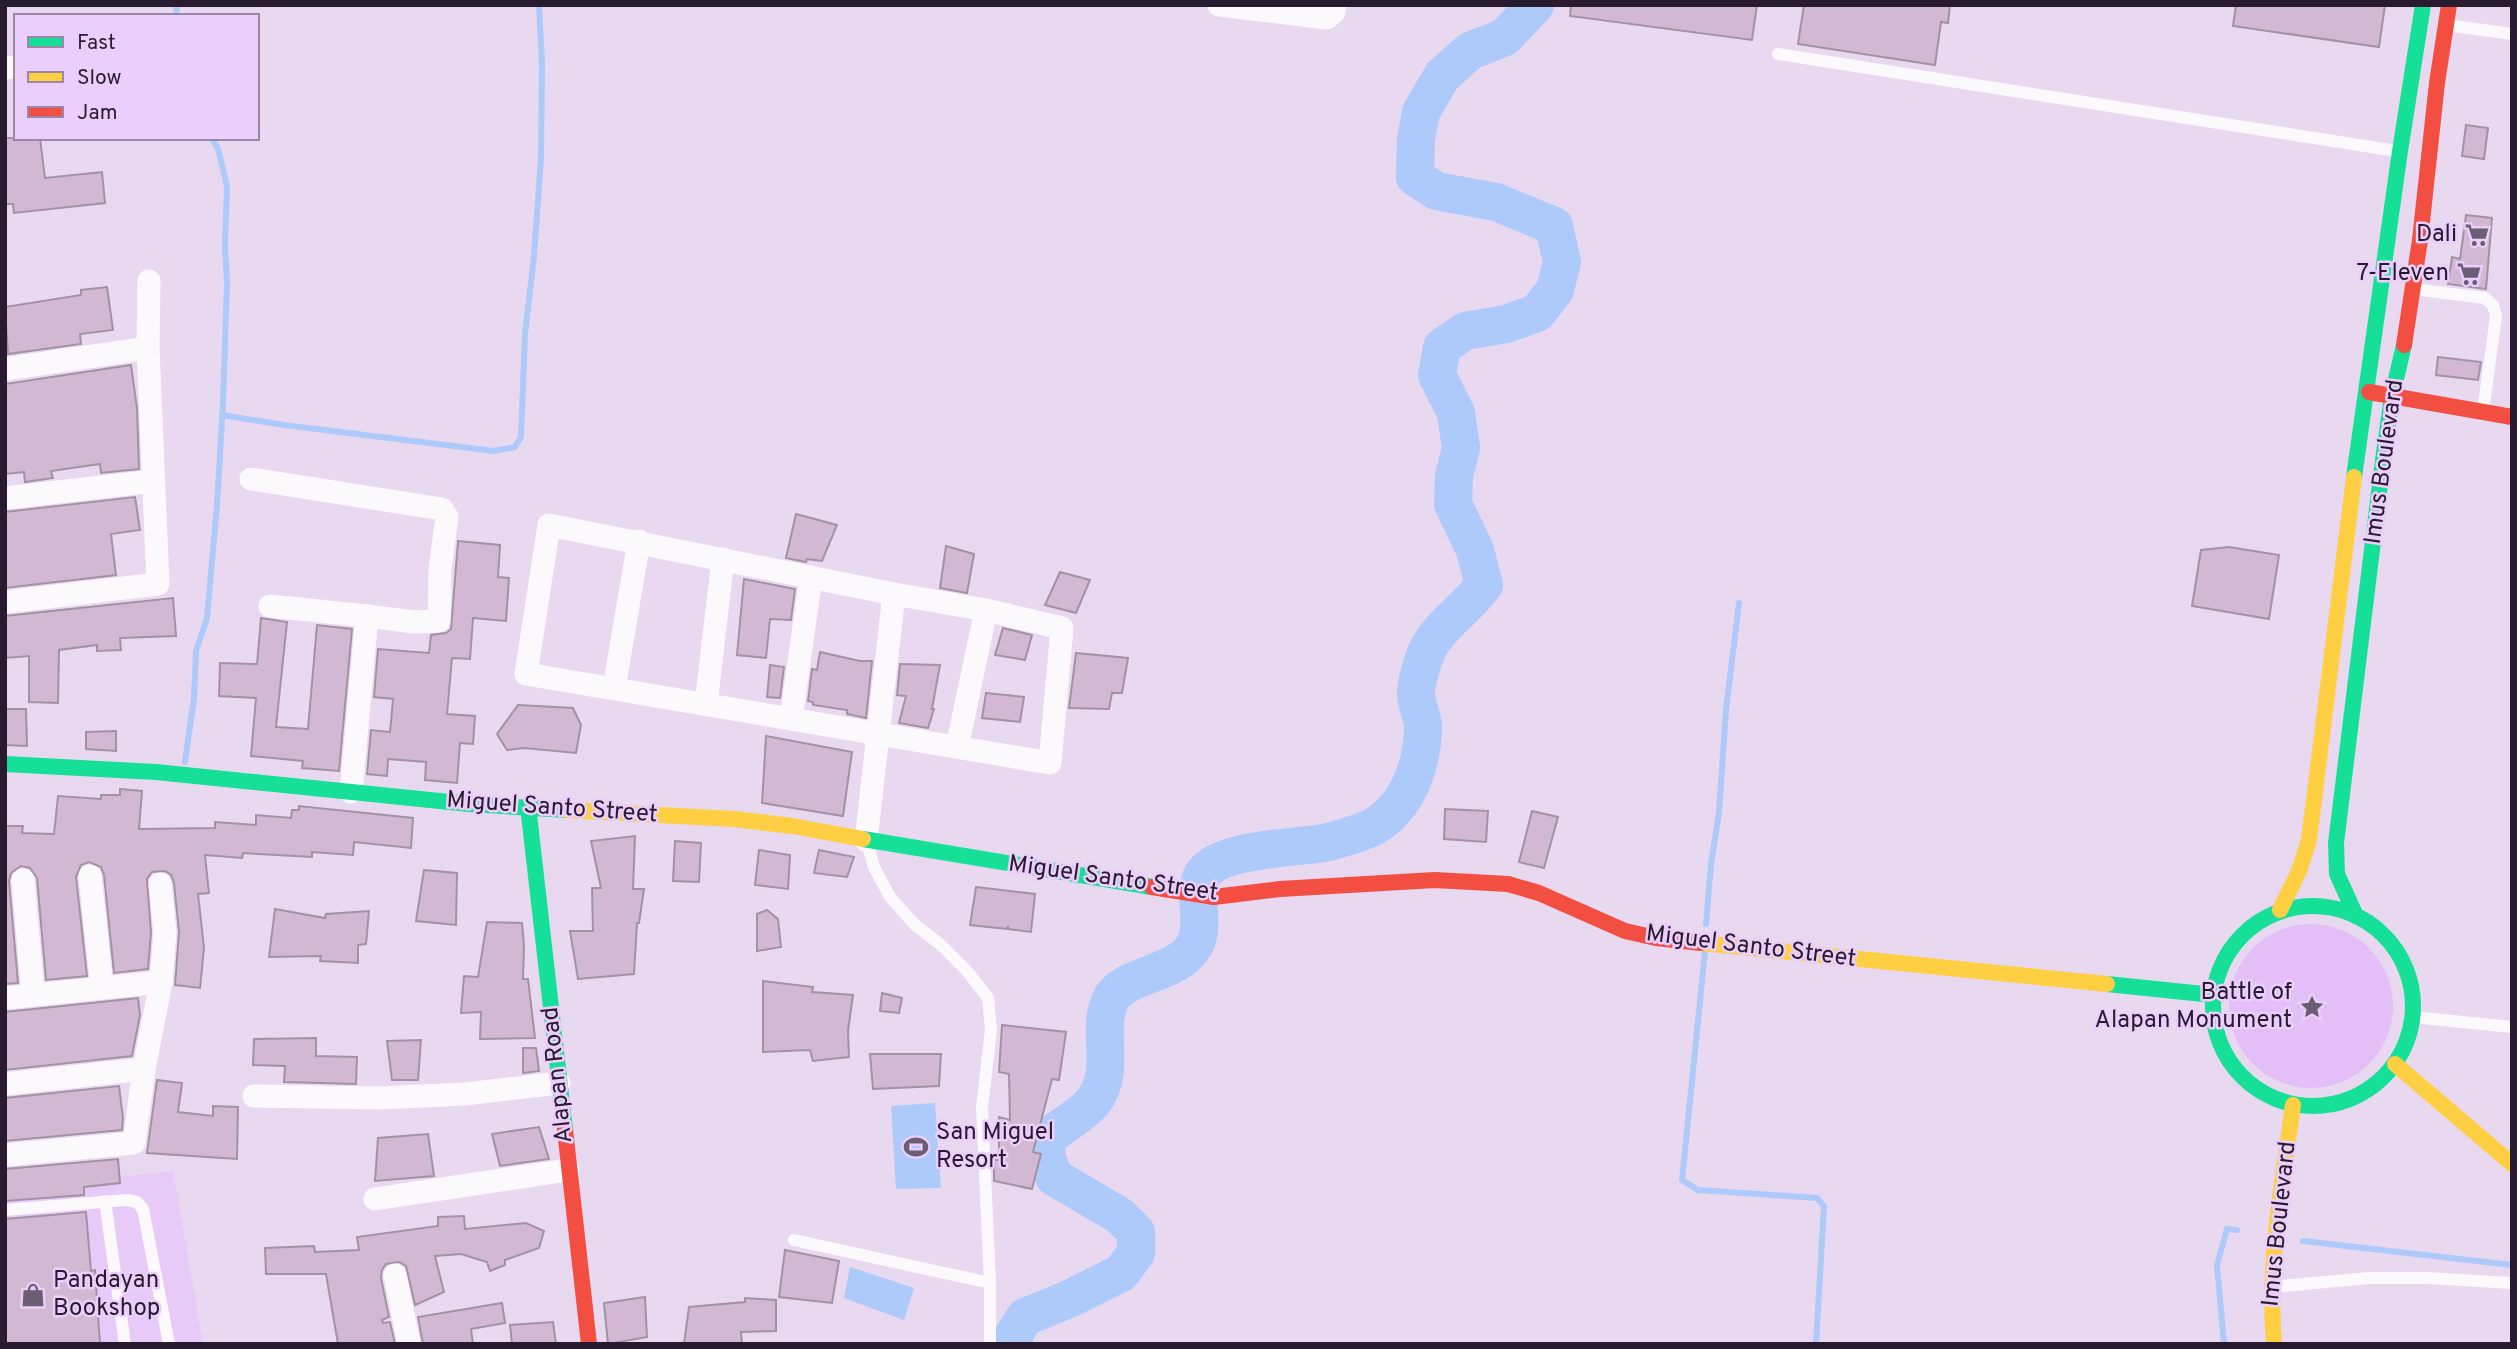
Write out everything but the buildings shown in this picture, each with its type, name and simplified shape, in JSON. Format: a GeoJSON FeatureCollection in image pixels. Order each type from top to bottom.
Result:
{"type":"FeatureCollection","features":[{"type":"Feature","properties":{"kind":"main road","name":"Imus Boulevard"},"geometry":{"type":"LineString","coordinates":[[2356,916],[2337,874],[2336,843],[2392,396],[2407,334],[2398,287],[2414,154],[2437,83],[2449,5]]}},
{"type":"Feature","properties":{"kind":"main road","name":"Imus Boulevard"},"geometry":{"type":"LineString","coordinates":[[2280,910],[2299,871],[2309,840],[2357,457],[2368,392],[2398,287],[2414,154],[2421,13]]}},
{"type":"Feature","properties":{"kind":"main road"},"geometry":{"type":"LineString","coordinates":[[2368,392],[2512,417]]}},
{"type":"Feature","properties":{"kind":"main road","name":"Miguel Santo Street"},"geometry":{"type":"LineString","coordinates":[[5,764],[132,770],[469,804],[734,819],[792,826],[1214,897],[1280,889],[1435,880],[1497,883],[1522,887],[1625,931],[1657,938],[2213,995]]}},
{"type":"Feature","properties":{"kind":"main road","name":"Alapan Road"},"geometry":{"type":"LineString","coordinates":[[528,806],[589,1344]]}},
{"type":"Feature","properties":{"kind":"main road"},"geometry":{"type":"LineString","coordinates":[[2306,906],[2332,908],[2356,916],[2384,935],[2404,962],[2413,989],[2410,1036],[2395,1064],[2375,1085],[2356,1097],[2335,1104],[2314,1107],[2293,1105],[2253,1088],[2236,1073],[2224,1055],[2216,1034],[2212,1012],[2213,995],[2220,967],[2232,947],[2246,932],[2262,919],[2280,910],[2306,906]]}},
{"type":"Feature","properties":{"kind":"main road"},"geometry":{"type":"LineString","coordinates":[[2395,1064],[2512,1164]]}},
{"type":"Feature","properties":{"kind":"main road","name":"Imus Boulevard"},"geometry":{"type":"LineString","coordinates":[[2274,1344],[2270,1287],[2293,1105]]}},
{"type":"Feature","properties":{"kind":"street"},"geometry":{"type":"LineString","coordinates":[[1225,6],[1327,18],[1334,12],[1335,5]]}},
{"type":"Feature","properties":{"kind":"street"},"geometry":{"type":"LineString","coordinates":[[5,602],[158,584],[148,348],[149,281]]}},
{"type":"Feature","properties":{"kind":"street"},"geometry":{"type":"LineString","coordinates":[[5,369],[148,348]]}},
{"type":"Feature","properties":{"kind":"street"},"geometry":{"type":"LineString","coordinates":[[251,479],[442,509],[447,517],[440,569],[439,621],[414,622],[270,606]]}},
{"type":"Feature","properties":{"kind":"street"},"geometry":{"type":"LineString","coordinates":[[5,498],[154,481]]}},
{"type":"Feature","properties":{"kind":"street"},"geometry":{"type":"LineString","coordinates":[[549,525],[639,541],[894,594],[986,610],[1062,628],[1050,763],[526,674],[549,525]]}},
{"type":"Feature","properties":{"kind":"street"},"geometry":{"type":"LineString","coordinates":[[614,688],[639,541]]}},
{"type":"Feature","properties":{"kind":"street"},"geometry":{"type":"LineString","coordinates":[[706,704],[723,559]]}},
{"type":"Feature","properties":{"kind":"street"},"geometry":{"type":"LineString","coordinates":[[790,719],[811,577]]}},
{"type":"Feature","properties":{"kind":"street"},"geometry":{"type":"LineString","coordinates":[[866,840],[894,594]]}},
{"type":"Feature","properties":{"kind":"street"},"geometry":{"type":"LineString","coordinates":[[957,747],[986,610]]}},
{"type":"Feature","properties":{"kind":"street"},"geometry":{"type":"LineString","coordinates":[[351,792],[367,616]]}},
{"type":"Feature","properties":{"kind":"street"},"geometry":{"type":"LineString","coordinates":[[90,876],[102,988]]}},
{"type":"Feature","properties":{"kind":"street"},"geometry":{"type":"LineString","coordinates":[[23,880],[33,995]]}},
{"type":"Feature","properties":{"kind":"street"},"geometry":{"type":"LineString","coordinates":[[5,1155],[134,1143],[144,1069],[161,982],[165,933],[160,884]]}},
{"type":"Feature","properties":{"kind":"street"},"geometry":{"type":"LineString","coordinates":[[5,998],[161,982]]}},
{"type":"Feature","properties":{"kind":"street"},"geometry":{"type":"LineString","coordinates":[[5,1084],[144,1069]]}},
{"type":"Feature","properties":{"kind":"street"},"geometry":{"type":"LineString","coordinates":[[254,1096],[379,1098],[464,1094],[559,1083]]}},
{"type":"Feature","properties":{"kind":"street"},"geometry":{"type":"LineString","coordinates":[[375,1199],[568,1170]]}},
{"type":"Feature","properties":{"kind":"street"},"geometry":{"type":"LineString","coordinates":[[395,1275],[409,1344]]}},
{"type":"Feature","properties":{"kind":"lane"},"geometry":{"type":"LineString","coordinates":[[2421,13],[2448,25],[2512,34]]}},
{"type":"Feature","properties":{"kind":"lane"},"geometry":{"type":"LineString","coordinates":[[1778,54],[2414,154]]}},
{"type":"Feature","properties":{"kind":"lane"},"geometry":{"type":"LineString","coordinates":[[2398,287],[2485,298],[2493,304],[2496,316],[2483,412]]}},
{"type":"Feature","properties":{"kind":"lane"},"geometry":{"type":"LineString","coordinates":[[866,840],[874,867],[890,897],[915,925],[941,945],[967,971],[988,998],[991,1030],[982,1107],[990,1344]]}},
{"type":"Feature","properties":{"kind":"lane"},"geometry":{"type":"LineString","coordinates":[[2413,1017],[2512,1027]]}},
{"type":"Feature","properties":{"kind":"lane"},"geometry":{"type":"LineString","coordinates":[[5,1210],[105,1201],[137,1202],[143,1209],[169,1344]]}},
{"type":"Feature","properties":{"kind":"lane"},"geometry":{"type":"LineString","coordinates":[[105,1201],[125,1344]]}},
{"type":"Feature","properties":{"kind":"lane"},"geometry":{"type":"LineString","coordinates":[[794,1240],[990,1283]]}},
{"type":"Feature","properties":{"kind":"lane"},"geometry":{"type":"LineString","coordinates":[[2270,1287],[2369,1279],[2426,1278],[2512,1283]]}},
{"type":"Feature","properties":{"kind":"shaded area"},"geometry":{"type":"Polygon","coordinates":[[[2311,924],[2342,930],[2369,948],[2387,975],[2393,1006],[2387,1037],[2369,1064],[2342,1082],[2311,1088],[2280,1082],[2253,1064],[2235,1037],[2229,1006],[2235,975],[2253,948],[2280,930],[2311,924]]]}},
{"type":"Feature","properties":{"kind":"shaded area"},"geometry":{"type":"Polygon","coordinates":[[[173,1171],[203,1344],[5,1344],[5,1190],[173,1171]]]}},
{"type":"Feature","properties":{"kind":"water","name":"San Miguel Resort"},"geometry":{"type":"Polygon","coordinates":[[[935,1103],[941,1188],[896,1189],[891,1106],[935,1103]]]}},
{"type":"Feature","properties":{"kind":"water"},"geometry":{"type":"Polygon","coordinates":[[[850,1267],[914,1288],[904,1320],[844,1298],[850,1267]]]}},
{"type":"Feature","properties":{"kind":"waterway"},"geometry":{"type":"LineString","coordinates":[[176,14],[177,5]]}},
{"type":"Feature","properties":{"kind":"waterway"},"geometry":{"type":"LineString","coordinates":[[222,415],[494,451],[515,447],[521,437],[525,334],[541,158],[542,63],[539,5]]}},
{"type":"Feature","properties":{"kind":"waterway"},"geometry":{"type":"LineString","coordinates":[[1014,1344],[1014,1334],[1025,1317],[1121,1273],[1136,1253],[1136,1232],[1120,1216],[1054,1177],[1046,1156],[1047,1138],[1088,1107],[1100,1089],[1104,1076],[1105,1024],[1111,999],[1127,984],[1176,963],[1194,946],[1199,928],[1198,890],[1203,874],[1212,865],[1242,854],[1324,843],[1375,826],[1397,807],[1412,782],[1422,739],[1423,725],[1416,694],[1424,657],[1438,634],[1484,585],[1475,550],[1453,504],[1454,476],[1461,448],[1456,413],[1437,375],[1442,347],[1465,331],[1506,324],[1537,313],[1555,290],[1562,262],[1554,226],[1496,202],[1436,191],[1415,177],[1416,139],[1421,112],[1442,76],[1470,51],[1505,37],[1535,5]]}},
{"type":"Feature","properties":{"kind":"waterway"},"geometry":{"type":"LineString","coordinates":[[185,762],[194,698],[196,651],[207,618],[223,403],[227,186],[213,140]]}},
{"type":"Feature","properties":{"kind":"waterway"},"geometry":{"type":"LineString","coordinates":[[1706,924],[1739,603]]}},
{"type":"Feature","properties":{"kind":"waterway"},"geometry":{"type":"LineString","coordinates":[[1705,951],[1682,1180],[1698,1190],[1817,1198],[1824,1206],[1816,1344]]}},
{"type":"Feature","properties":{"kind":"waterway"},"geometry":{"type":"LineString","coordinates":[[2224,1344],[2217,1265],[2227,1229],[2237,1230]]}},
{"type":"Feature","properties":{"kind":"waterway"},"geometry":{"type":"LineString","coordinates":[[2303,1241],[2512,1265]]}},
{"type":"Feature","properties":{"kind":"traffic: fast"},"geometry":{"type":"LineString","coordinates":[[2354,477],[2423,5]]}},
{"type":"Feature","properties":{"kind":"traffic: fast"},"geometry":{"type":"LineString","coordinates":[[2356,916],[2337,874],[2336,843],[2383,460],[2392,396],[2404,345]]}},
{"type":"Feature","properties":{"kind":"traffic: fast"},"geometry":{"type":"LineString","coordinates":[[5,764],[156,772],[469,804],[566,810]]}},
{"type":"Feature","properties":{"kind":"traffic: fast"},"geometry":{"type":"LineString","coordinates":[[528,806],[565,1130]]}},
{"type":"Feature","properties":{"kind":"traffic: fast"},"geometry":{"type":"LineString","coordinates":[[863,839],[1152,887]]}},
{"type":"Feature","properties":{"kind":"traffic: fast"},"geometry":{"type":"LineString","coordinates":[[2313,906],[2351,913],[2384,935],[2406,968],[2413,1006],[2406,1044],[2384,1077],[2351,1099],[2313,1106],[2275,1099],[2242,1077],[2220,1044],[2213,1006],[2220,968],[2242,935],[2275,913],[2313,906]]}},
{"type":"Feature","properties":{"kind":"traffic: fast"},"geometry":{"type":"LineString","coordinates":[[2107,984],[2213,995]]}},
{"type":"Feature","properties":{"kind":"traffic: slow"},"geometry":{"type":"LineString","coordinates":[[2280,910],[2299,871],[2309,840],[2354,477]]}},
{"type":"Feature","properties":{"kind":"traffic: slow"},"geometry":{"type":"LineString","coordinates":[[566,810],[734,819],[863,839]]}},
{"type":"Feature","properties":{"kind":"traffic: slow"},"geometry":{"type":"LineString","coordinates":[[1701,943],[2107,984]]}},
{"type":"Feature","properties":{"kind":"traffic: slow"},"geometry":{"type":"LineString","coordinates":[[2395,1064],[2512,1164]]}},
{"type":"Feature","properties":{"kind":"traffic: slow"},"geometry":{"type":"LineString","coordinates":[[2274,1344],[2274,1254],[2293,1105]]}},
{"type":"Feature","properties":{"kind":"traffic: jam"},"geometry":{"type":"LineString","coordinates":[[2404,345],[2449,5]]}},
{"type":"Feature","properties":{"kind":"traffic: jam"},"geometry":{"type":"LineString","coordinates":[[2369,392],[2512,417]]}},
{"type":"Feature","properties":{"kind":"traffic: jam"},"geometry":{"type":"LineString","coordinates":[[1152,887],[1214,897],[1280,889],[1435,880],[1508,884],[1539,893],[1625,931],[1701,943]]}},
{"type":"Feature","properties":{"kind":"traffic: jam"},"geometry":{"type":"LineString","coordinates":[[565,1130],[589,1344]]}},
{"type":"Feature","properties":{"kind":"place","name":"Dali"},"geometry":{"type":"Point","coordinates":[2477,235]}},
{"type":"Feature","properties":{"kind":"place","name":"7-Eleven"},"geometry":{"type":"Point","coordinates":[2469,274]}},
{"type":"Feature","properties":{"kind":"place","name":"Battle of Alapan Monument"},"geometry":{"type":"Point","coordinates":[2312,1007]}},
{"type":"Feature","properties":{"kind":"place","name":"San Miguel Resort"},"geometry":{"type":"Point","coordinates":[916,1147]}},
{"type":"Feature","properties":{"kind":"place","name":"Pandayan Bookshop"},"geometry":{"type":"Point","coordinates":[33,1295]}}]}
